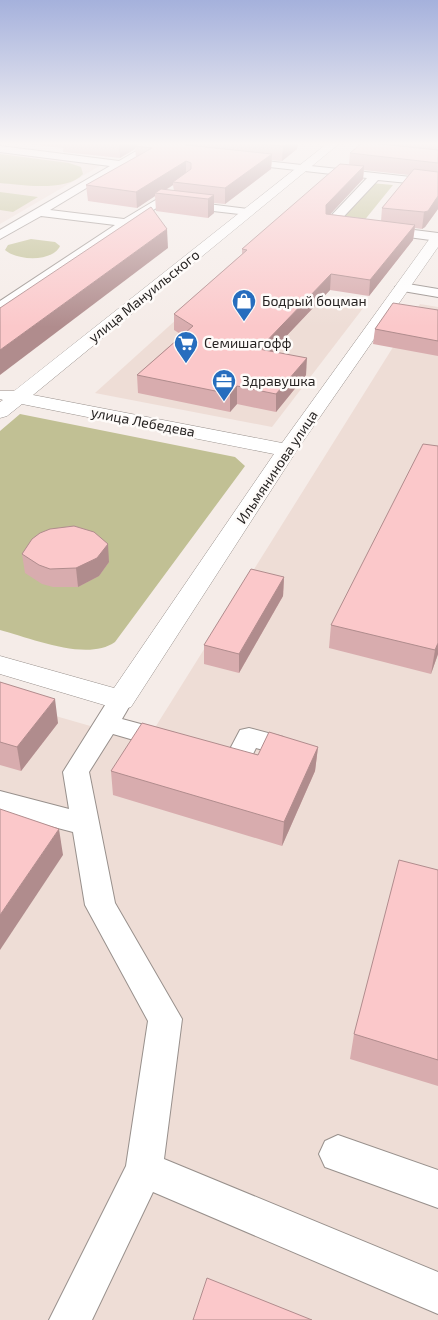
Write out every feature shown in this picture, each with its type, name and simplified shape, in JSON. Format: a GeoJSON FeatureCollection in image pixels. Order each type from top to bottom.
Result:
{"type":"FeatureCollection","features":[{"type":"Feature","properties":{"kind":"street","name":"улица Мануильского"},"geometry":{"type":"LineString","coordinates":[[0,412],[9,395],[257,205]]}},
{"type":"Feature","properties":{"kind":"street","name":"Ильмянинова улица"},"geometry":{"type":"LineString","coordinates":[[113,712],[287,450],[438,237]]}},
{"type":"Feature","properties":{"kind":"street","name":"улица Лебедева"},"geometry":{"type":"LineString","coordinates":[[9,395],[287,450]]}},
{"type":"Feature","properties":{"kind":"street"},"geometry":{"type":"LineString","coordinates":[[0,665],[113,712]]}},
{"type":"Feature","properties":{"kind":"lane"},"geometry":{"type":"LineString","coordinates":[[0,235],[51,205]]}},
{"type":"Feature","properties":{"kind":"lane"},"geometry":{"type":"LineString","coordinates":[[3,303],[154,205]]}},
{"type":"Feature","properties":{"kind":"lane"},"geometry":{"type":"LineString","coordinates":[[188,205],[248,212]]}},
{"type":"Feature","properties":{"kind":"lane"},"geometry":{"type":"LineString","coordinates":[[348,205],[330,224],[350,226]]}},
{"type":"Feature","properties":{"kind":"lane"},"geometry":{"type":"LineString","coordinates":[[38,212],[126,223]]}},
{"type":"Feature","properties":{"kind":"lane"},"geometry":{"type":"LineString","coordinates":[[374,221],[369,228],[438,237]]}},
{"type":"Feature","properties":{"kind":"lane"},"geometry":{"type":"LineString","coordinates":[[402,287],[438,294]]}},
{"type":"Feature","properties":{"kind":"lane"},"geometry":{"type":"LineString","coordinates":[[70,1320],[144,1169],[165,1019],[100,905],[76,772],[113,712],[237,761],[249,737],[274,744]]}},
{"type":"Feature","properties":{"kind":"lane"},"geometry":{"type":"LineString","coordinates":[[0,802],[86,825]]}},
{"type":"Feature","properties":{"kind":"lane"},"geometry":{"type":"LineString","coordinates":[[338,1154],[438,1189]]}},
{"type":"Feature","properties":{"kind":"lane"},"geometry":{"type":"LineString","coordinates":[[144,1169],[438,1293]]}},
{"type":"Feature","properties":{"kind":"shaded area"},"geometry":{"type":"Polygon","coordinates":[[[0,205],[33,205],[0,224],[0,205]]]}},
{"type":"Feature","properties":{"kind":"shaded area"},"geometry":{"type":"Polygon","coordinates":[[[219,281],[367,303],[272,427],[95,393],[219,281]]]}},
{"type":"Feature","properties":{"kind":"shaded area"},"geometry":{"type":"Polygon","coordinates":[[[420,304],[438,307],[438,1320],[0,1320],[0,700],[146,742],[420,304]]]}},
{"type":"Feature","properties":{"kind":"green space"},"geometry":{"type":"Polygon","coordinates":[[[0,205],[25,205],[13,212],[0,210],[0,205]]]}},
{"type":"Feature","properties":{"kind":"green space"},"geometry":{"type":"Polygon","coordinates":[[[352,205],[377,205],[363,222],[340,219],[352,205]]]}},
{"type":"Feature","properties":{"kind":"green space"},"geometry":{"type":"Polygon","coordinates":[[[31,239],[55,242],[60,246],[50,255],[34,258],[18,256],[5,250],[8,245],[31,239]]]}},
{"type":"Feature","properties":{"kind":"green space"},"geometry":{"type":"Polygon","coordinates":[[[20,414],[235,457],[245,466],[115,642],[103,648],[90,650],[74,649],[43,643],[0,630],[0,431],[20,414]]]}},
{"type":"Feature","properties":{"kind":"building"},"geometry":{"type":"Polygon","coordinates":[[[293,205],[326,205],[326,214],[415,225],[370,280],[331,274],[259,349],[307,358],[276,394],[237,386],[230,394],[137,375],[193,326],[174,314],[247,250],[242,249],[293,205]]]}},
{"type":"Feature","properties":{"kind":"building"},"geometry":{"type":"Polygon","coordinates":[[[385,205],[432,205],[428,211],[424,212],[382,208],[385,205]]]}},
{"type":"Feature","properties":{"kind":"building"},"geometry":{"type":"Polygon","coordinates":[[[151,207],[167,229],[0,350],[0,308],[151,207]]]}},
{"type":"Feature","properties":{"kind":"building"},"geometry":{"type":"Polygon","coordinates":[[[393,303],[438,310],[438,341],[375,329],[393,303]]]}},
{"type":"Feature","properties":{"kind":"building"},"geometry":{"type":"Polygon","coordinates":[[[423,444],[438,446],[438,643],[435,650],[331,625],[423,444]]]}},
{"type":"Feature","properties":{"kind":"building"},"geometry":{"type":"Polygon","coordinates":[[[74,526],[94,532],[108,544],[97,558],[76,568],[50,569],[39,565],[22,554],[32,539],[40,533],[50,529],[74,526]]]}},
{"type":"Feature","properties":{"kind":"building"},"geometry":{"type":"Polygon","coordinates":[[[251,569],[284,577],[239,654],[204,645],[251,569]]]}},
{"type":"Feature","properties":{"kind":"building"},"geometry":{"type":"Polygon","coordinates":[[[0,682],[55,699],[17,747],[0,742],[0,682]]]}},
{"type":"Feature","properties":{"kind":"building"},"geometry":{"type":"Polygon","coordinates":[[[142,723],[258,755],[269,732],[318,747],[284,822],[111,771],[142,723]]]}},
{"type":"Feature","properties":{"kind":"building"},"geometry":{"type":"Polygon","coordinates":[[[0,809],[59,829],[0,915],[0,809]]]}},
{"type":"Feature","properties":{"kind":"building"},"geometry":{"type":"Polygon","coordinates":[[[399,860],[438,870],[438,1060],[354,1034],[399,860]]]}},
{"type":"Feature","properties":{"kind":"building"},"geometry":{"type":"Polygon","coordinates":[[[207,1278],[312,1320],[193,1320],[207,1278]]]}},
{"type":"Feature","properties":{"kind":"place","name":"Бодрый боцман"},"geometry":{"type":"Point","coordinates":[244,322]}},
{"type":"Feature","properties":{"kind":"place","name":"Семишагофф"},"geometry":{"type":"Point","coordinates":[186,364]}},
{"type":"Feature","properties":{"kind":"place","name":"Здравушка"},"geometry":{"type":"Point","coordinates":[224,402]}}]}
